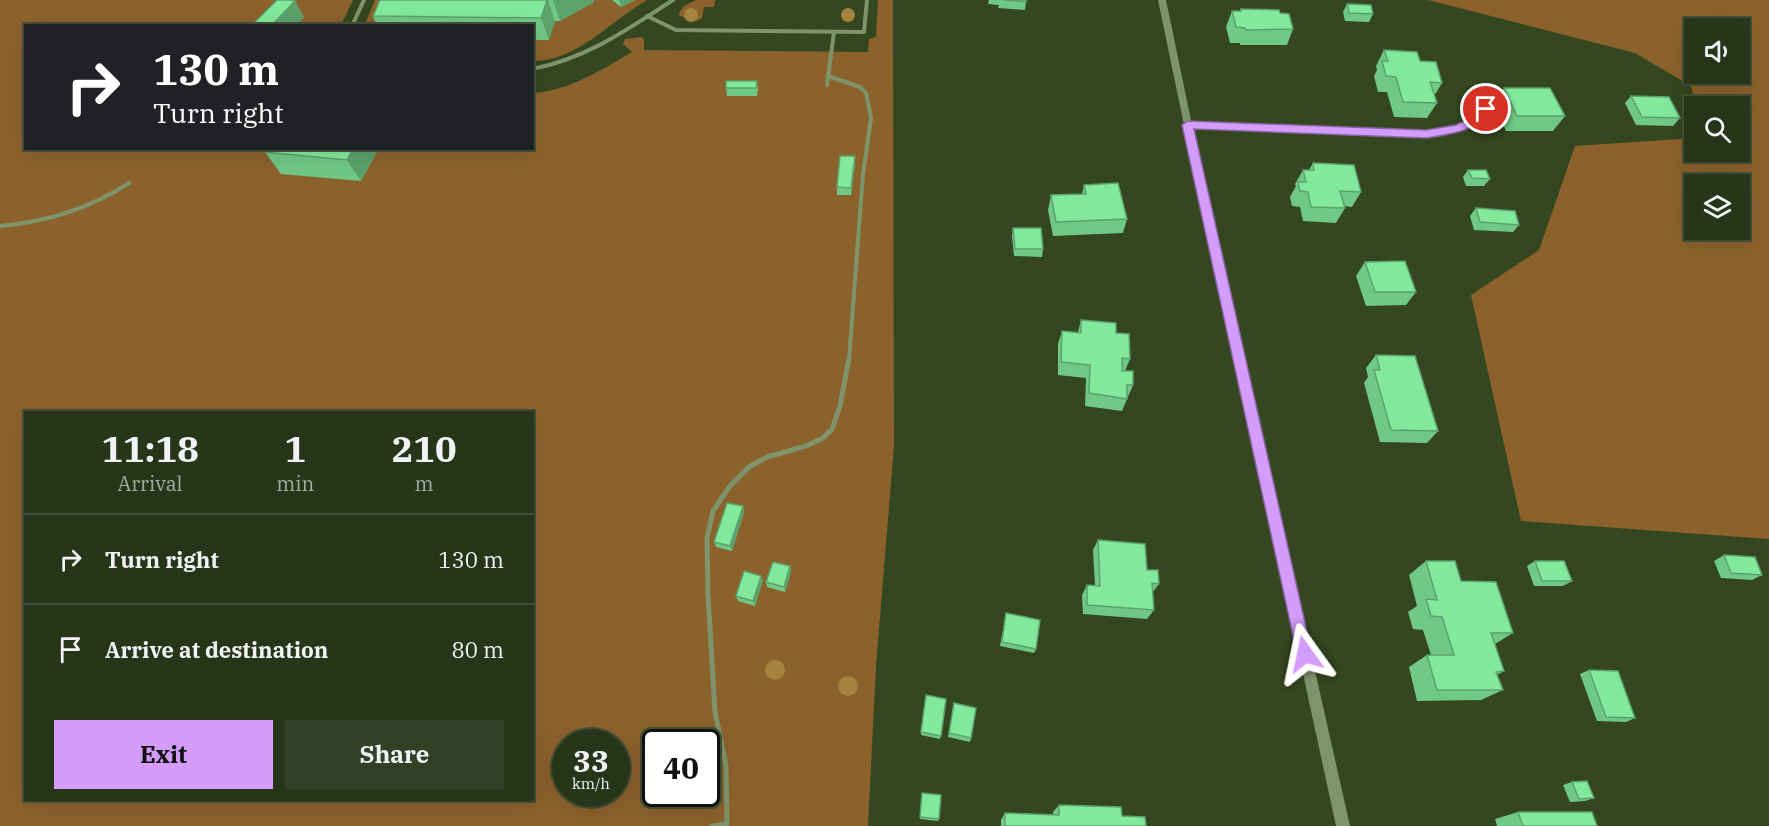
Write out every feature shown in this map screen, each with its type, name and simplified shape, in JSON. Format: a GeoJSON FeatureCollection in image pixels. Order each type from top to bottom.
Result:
{"type":"FeatureCollection","features":[{"type":"Feature","properties":{"kind":"street"},"geometry":{"type":"LineString","coordinates":[[1162,0],[1343,826]]}},
{"type":"Feature","properties":{"kind":"lane"},"geometry":{"type":"LineString","coordinates":[[353,24],[364,0]]}},
{"type":"Feature","properties":{"kind":"lane"},"geometry":{"type":"LineString","coordinates":[[534,69],[562,64],[584,56],[673,0]]}},
{"type":"Feature","properties":{"kind":"lane"},"geometry":{"type":"LineString","coordinates":[[647,16],[676,30],[864,32],[867,0]]}},
{"type":"Feature","properties":{"kind":"lane"},"geometry":{"type":"LineString","coordinates":[[828,85],[834,32]]}},
{"type":"Feature","properties":{"kind":"lane"},"geometry":{"type":"LineString","coordinates":[[712,826],[727,824],[726,765],[715,712],[708,595],[707,538],[713,512],[730,486],[749,467],[767,457],[806,446],[823,438],[832,429],[840,406],[849,359],[863,174],[871,118],[866,93],[860,87],[828,76]]}},
{"type":"Feature","properties":{"kind":"lane"},"geometry":{"type":"LineString","coordinates":[[1188,125],[1426,134],[1459,129],[1473,122],[1486,109]]}},
{"type":"Feature","properties":{"kind":"lane"},"geometry":{"type":"LineString","coordinates":[[0,226],[56,218],[114,194],[129,183]]}},
{"type":"Feature","properties":{"kind":"shaded area"},"geometry":{"type":"Polygon","coordinates":[[[0,0],[353,0],[341,24],[24,24],[24,150],[534,150],[534,93],[572,84],[632,52],[623,44],[625,39],[642,37],[644,50],[868,52],[869,39],[876,37],[878,0],[893,0],[894,446],[876,666],[868,826],[0,826],[0,0]]]}},
{"type":"Feature","properties":{"kind":"shaded area"},"geometry":{"type":"Polygon","coordinates":[[[375,0],[647,0],[579,47],[549,59],[534,61],[534,24],[365,24],[375,0]]]}},
{"type":"Feature","properties":{"kind":"shaded area"},"geometry":{"type":"Polygon","coordinates":[[[696,0],[715,0],[714,7],[704,7],[702,18],[698,21],[680,16],[679,13],[684,6],[696,0]]]}},
{"type":"Feature","properties":{"kind":"shaded area"},"geometry":{"type":"Polygon","coordinates":[[[1428,0],[1769,0],[1769,539],[1521,521],[1471,295],[1539,250],[1575,146],[1684,139],[1684,162],[1750,162],[1750,96],[1694,96],[1691,86],[1688,84],[1750,84],[1750,18],[1684,18],[1684,82],[1635,53],[1428,0]]]}},
{"type":"Feature","properties":{"kind":"building"},"geometry":{"type":"Polygon","coordinates":[[[277,0],[295,1],[273,24],[253,24],[277,0]]]}},
{"type":"Feature","properties":{"kind":"building"},"geometry":{"type":"Polygon","coordinates":[[[380,0],[547,0],[541,18],[373,16],[380,0]]]}},
{"type":"Feature","properties":{"kind":"building"},"geometry":{"type":"Polygon","coordinates":[[[1347,4],[1371,5],[1373,14],[1349,13],[1347,4]]]}},
{"type":"Feature","properties":{"kind":"building"},"geometry":{"type":"Polygon","coordinates":[[[1241,9],[1279,10],[1280,13],[1289,14],[1293,29],[1246,30],[1236,27],[1232,11],[1241,11],[1241,9]]]}},
{"type":"Feature","properties":{"kind":"building"},"geometry":{"type":"Polygon","coordinates":[[[1384,50],[1417,52],[1420,61],[1436,62],[1442,83],[1430,82],[1437,103],[1403,102],[1396,77],[1386,76],[1382,61],[1388,61],[1384,50]]]}},
{"type":"Feature","properties":{"kind":"building"},"geometry":{"type":"Polygon","coordinates":[[[726,81],[757,81],[756,88],[726,88],[726,81]]]}},
{"type":"Feature","properties":{"kind":"building"},"geometry":{"type":"Polygon","coordinates":[[[1504,88],[1550,88],[1565,116],[1517,116],[1504,88]]]}},
{"type":"Feature","properties":{"kind":"building"},"geometry":{"type":"Polygon","coordinates":[[[1631,96],[1669,97],[1680,118],[1642,117],[1631,96]]]}},
{"type":"Feature","properties":{"kind":"building"},"geometry":{"type":"Polygon","coordinates":[[[266,150],[353,150],[347,160],[265,152],[266,150]]]}},
{"type":"Feature","properties":{"kind":"building"},"geometry":{"type":"Polygon","coordinates":[[[840,156],[855,156],[851,188],[837,187],[840,156]]]}},
{"type":"Feature","properties":{"kind":"building"},"geometry":{"type":"Polygon","coordinates":[[[1313,163],[1354,165],[1361,192],[1340,191],[1345,208],[1311,207],[1308,192],[1300,191],[1298,182],[1306,182],[1303,170],[1314,170],[1313,163]]]}},
{"type":"Feature","properties":{"kind":"building"},"geometry":{"type":"Polygon","coordinates":[[[1468,170],[1486,170],[1490,179],[1472,178],[1468,170]]]}},
{"type":"Feature","properties":{"kind":"building"},"geometry":{"type":"Polygon","coordinates":[[[1118,183],[1127,219],[1056,222],[1051,195],[1086,194],[1084,185],[1118,183]]]}},
{"type":"Feature","properties":{"kind":"building"},"geometry":{"type":"Polygon","coordinates":[[[1476,208],[1515,211],[1519,225],[1480,222],[1476,208]]]}},
{"type":"Feature","properties":{"kind":"building"},"geometry":{"type":"Polygon","coordinates":[[[1013,228],[1041,228],[1043,249],[1015,249],[1013,228]]]}},
{"type":"Feature","properties":{"kind":"building"},"geometry":{"type":"Polygon","coordinates":[[[1405,261],[1416,292],[1375,292],[1365,262],[1405,261]]]}},
{"type":"Feature","properties":{"kind":"building"},"geometry":{"type":"Polygon","coordinates":[[[1081,320],[1116,323],[1116,333],[1129,334],[1130,359],[1122,358],[1122,371],[1133,371],[1133,385],[1127,385],[1127,399],[1089,393],[1090,365],[1061,362],[1062,331],[1081,333],[1081,320]]]}},
{"type":"Feature","properties":{"kind":"building"},"geometry":{"type":"Polygon","coordinates":[[[1376,355],[1415,356],[1438,431],[1391,430],[1374,370],[1380,370],[1376,355]]]}},
{"type":"Feature","properties":{"kind":"building"},"geometry":{"type":"Polygon","coordinates":[[[727,503],[743,506],[730,546],[714,542],[727,503]]]}},
{"type":"Feature","properties":{"kind":"building"},"geometry":{"type":"Polygon","coordinates":[[[1098,540],[1145,544],[1147,570],[1158,570],[1159,584],[1152,583],[1154,610],[1087,605],[1087,585],[1100,586],[1098,540]]]}},
{"type":"Feature","properties":{"kind":"building"},"geometry":{"type":"Polygon","coordinates":[[[1724,555],[1755,557],[1762,575],[1731,573],[1724,555]]]}},
{"type":"Feature","properties":{"kind":"building"},"geometry":{"type":"Polygon","coordinates":[[[1426,561],[1455,561],[1461,581],[1496,582],[1513,633],[1491,633],[1504,671],[1496,672],[1503,690],[1437,690],[1427,655],[1454,655],[1442,617],[1431,616],[1426,599],[1437,600],[1426,561]]]}},
{"type":"Feature","properties":{"kind":"building"},"geometry":{"type":"Polygon","coordinates":[[[1535,561],[1564,561],[1572,581],[1542,581],[1535,561]]]}},
{"type":"Feature","properties":{"kind":"building"},"geometry":{"type":"Polygon","coordinates":[[[773,562],[790,566],[784,587],[766,582],[773,562]]]}},
{"type":"Feature","properties":{"kind":"building"},"geometry":{"type":"Polygon","coordinates":[[[744,571],[761,576],[753,601],[736,596],[744,571]]]}},
{"type":"Feature","properties":{"kind":"building"},"geometry":{"type":"Polygon","coordinates":[[[1006,613],[1040,620],[1036,649],[1002,642],[1006,613]]]}},
{"type":"Feature","properties":{"kind":"building"},"geometry":{"type":"Polygon","coordinates":[[[1589,670],[1618,671],[1635,718],[1606,717],[1589,670]]]}},
{"type":"Feature","properties":{"kind":"building"},"geometry":{"type":"Polygon","coordinates":[[[926,695],[946,699],[941,736],[921,732],[926,695]]]}},
{"type":"Feature","properties":{"kind":"building"},"geometry":{"type":"Polygon","coordinates":[[[954,703],[976,708],[971,738],[949,733],[954,703]]]}},
{"type":"Feature","properties":{"kind":"building"},"geometry":{"type":"Polygon","coordinates":[[[1587,781],[1594,798],[1579,799],[1572,782],[1587,781]]]}},
{"type":"Feature","properties":{"kind":"building"},"geometry":{"type":"Polygon","coordinates":[[[922,793],[941,795],[939,819],[920,817],[922,793]]]}},
{"type":"Feature","properties":{"kind":"building"},"geometry":{"type":"Polygon","coordinates":[[[1059,805],[1121,807],[1122,816],[1145,817],[1146,826],[1005,826],[1005,813],[1059,815],[1059,805]]]}},
{"type":"Feature","properties":{"kind":"building"},"geometry":{"type":"Polygon","coordinates":[[[1518,812],[1592,812],[1597,826],[1523,826],[1518,812]]]}},
{"type":"Feature","properties":{"kind":"route"},"geometry":{"type":"LineString","coordinates":[[1305,654],[1188,125],[1426,134],[1459,129],[1473,122],[1486,109]]}}]}
